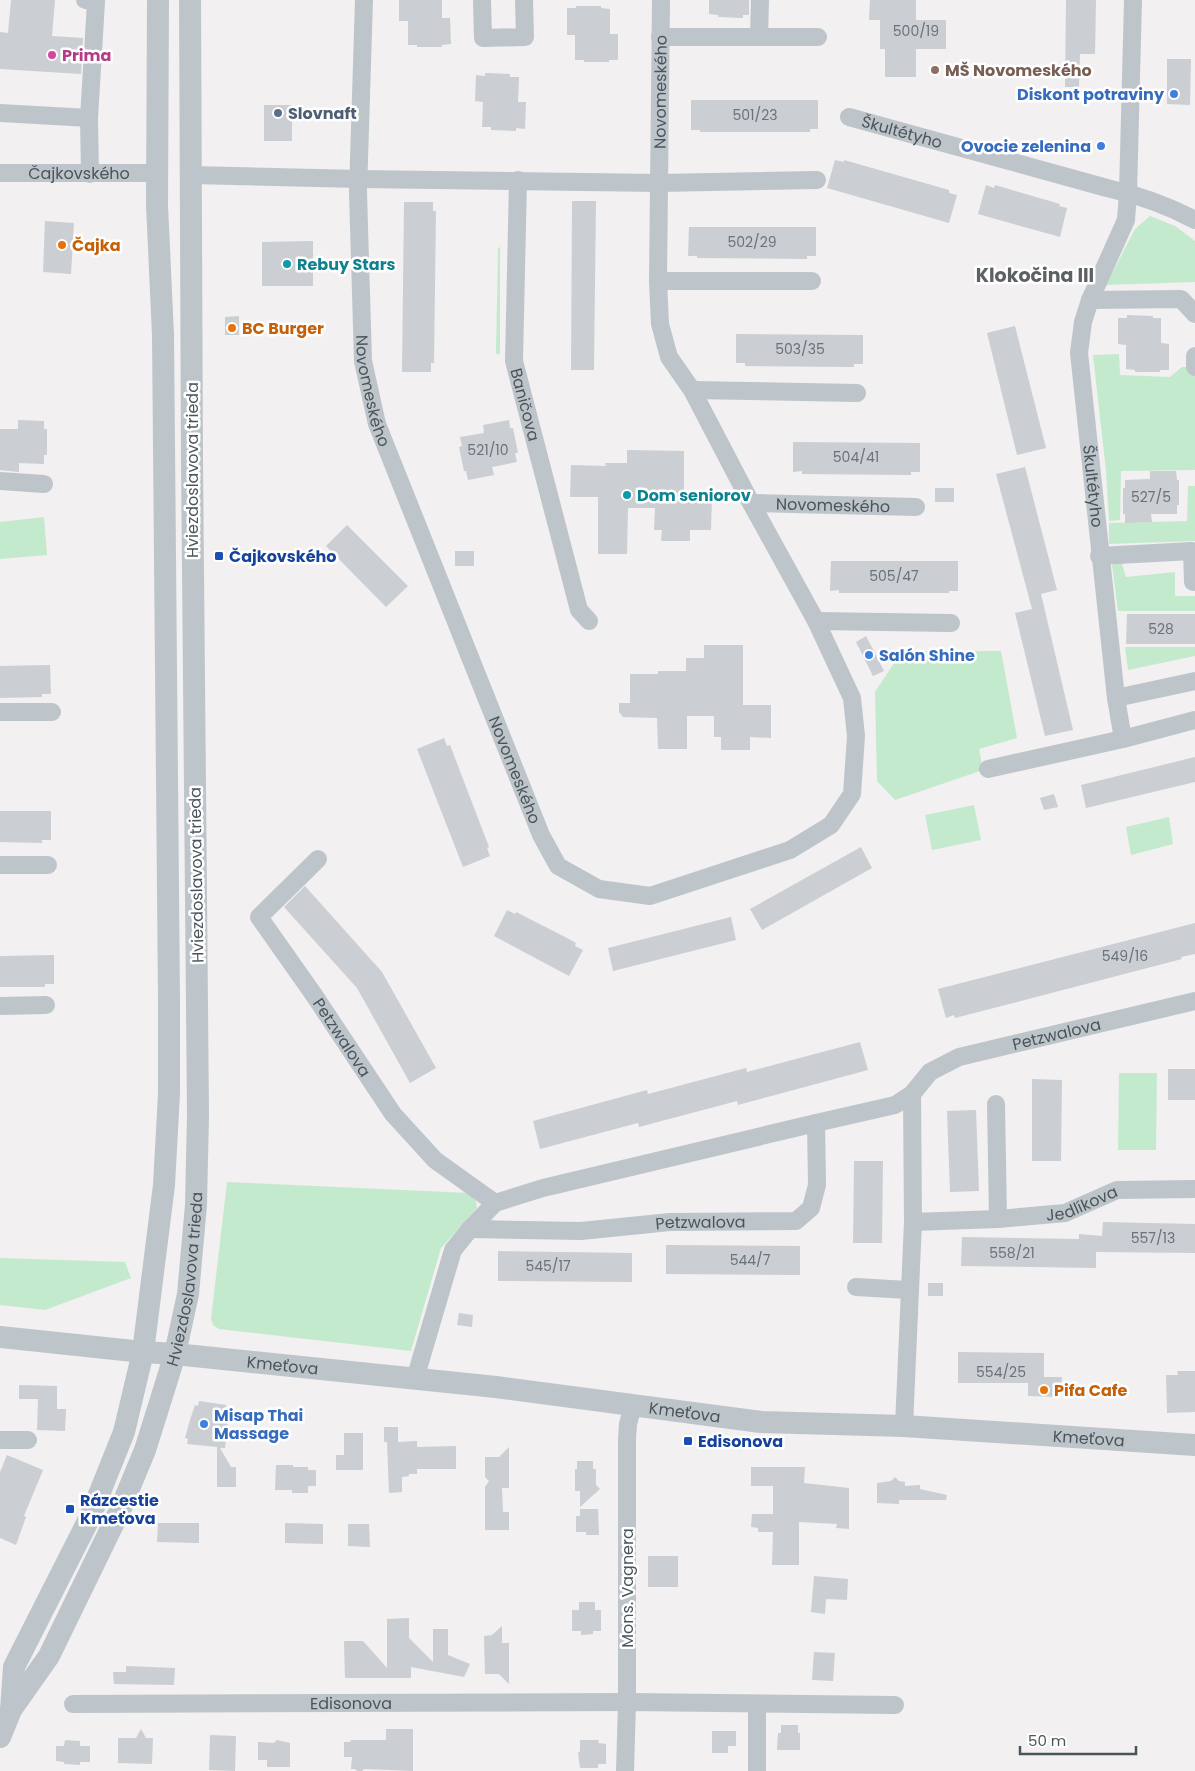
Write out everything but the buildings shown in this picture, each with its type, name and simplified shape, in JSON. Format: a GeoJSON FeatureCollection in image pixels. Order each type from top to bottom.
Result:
{"type":"FeatureCollection","features":[{"type":"Feature","properties":{"kind":"street"},"geometry":{"type":"LineString","coordinates":[[85,0],[96,2],[89,118],[90,174]]}},
{"type":"Feature","properties":{"kind":"street","name":"Hviezdoslavova trieda"},"geometry":{"type":"LineString","coordinates":[[0,1737],[14,1667],[90,1517],[121,1440],[143,1352],[164,1185],[169,1094],[163,334],[156,173],[158,0]]}},
{"type":"Feature","properties":{"kind":"street","name":"Hviezdoslavova trieda"},"geometry":{"type":"LineString","coordinates":[[5,1709],[49,1656],[121,1508],[145,1450],[175,1354],[189,1284],[196,1205],[198,1115],[190,0]]}},
{"type":"Feature","properties":{"kind":"street","name":"Novomeského"},"geometry":{"type":"LineString","coordinates":[[364,0],[359,179],[362,361],[377,424],[541,835],[558,866],[599,890],[650,896],[790,850],[831,825],[852,794],[856,736],[852,698],[816,621],[750,503],[692,390],[669,357],[660,324],[658,281],[661,0]]}},
{"type":"Feature","properties":{"kind":"street"},"geometry":{"type":"LineString","coordinates":[[482,0],[483,38],[525,37],[524,0]]}},
{"type":"Feature","properties":{"kind":"street"},"geometry":{"type":"LineString","coordinates":[[759,37],[760,0]]}},
{"type":"Feature","properties":{"kind":"street","name":"Škultétyho"},"geometry":{"type":"LineString","coordinates":[[1123,739],[1116,698],[1079,353],[1083,322],[1090,300],[1126,220],[1134,0]]}},
{"type":"Feature","properties":{"kind":"street"},"geometry":{"type":"LineString","coordinates":[[660,37],[818,37]]}},
{"type":"Feature","properties":{"kind":"street"},"geometry":{"type":"LineString","coordinates":[[0,113],[89,118]]}},
{"type":"Feature","properties":{"kind":"street","name":"Škultétyho"},"geometry":{"type":"LineString","coordinates":[[849,117],[1128,193],[1176,210],[1195,220]]}},
{"type":"Feature","properties":{"kind":"street","name":"Čajkovského"},"geometry":{"type":"LineString","coordinates":[[0,173],[156,173]]}},
{"type":"Feature","properties":{"kind":"street"},"geometry":{"type":"LineString","coordinates":[[156,173],[359,179],[659,183],[817,180]]}},
{"type":"Feature","properties":{"kind":"street","name":"Baničova"},"geometry":{"type":"LineString","coordinates":[[518,180],[514,361],[580,610],[589,621]]}},
{"type":"Feature","properties":{"kind":"street"},"geometry":{"type":"LineString","coordinates":[[658,281],[812,281]]}},
{"type":"Feature","properties":{"kind":"street"},"geometry":{"type":"LineString","coordinates":[[1090,300],[1181,299],[1195,314]]}},
{"type":"Feature","properties":{"kind":"street"},"geometry":{"type":"LineString","coordinates":[[1195,356],[1195,367]]}},
{"type":"Feature","properties":{"kind":"street"},"geometry":{"type":"LineString","coordinates":[[692,390],[857,393]]}},
{"type":"Feature","properties":{"kind":"street"},"geometry":{"type":"LineString","coordinates":[[0,480],[44,484]]}},
{"type":"Feature","properties":{"kind":"street","name":"Novomeského"},"geometry":{"type":"LineString","coordinates":[[750,503],[916,507]]}},
{"type":"Feature","properties":{"kind":"street"},"geometry":{"type":"LineString","coordinates":[[1100,556],[1192,551],[1193,582]]}},
{"type":"Feature","properties":{"kind":"street"},"geometry":{"type":"LineString","coordinates":[[816,621],[951,622]]}},
{"type":"Feature","properties":{"kind":"street"},"geometry":{"type":"LineString","coordinates":[[1116,698],[1195,681]]}},
{"type":"Feature","properties":{"kind":"street"},"geometry":{"type":"LineString","coordinates":[[0,712],[52,712]]}},
{"type":"Feature","properties":{"kind":"street"},"geometry":{"type":"LineString","coordinates":[[988,769],[1123,739],[1195,720]]}},
{"type":"Feature","properties":{"kind":"street","name":"Petzwalova"},"geometry":{"type":"LineString","coordinates":[[318,859],[259,917],[314,995],[393,1114],[435,1160],[495,1203]]}},
{"type":"Feature","properties":{"kind":"street"},"geometry":{"type":"LineString","coordinates":[[0,865],[48,865]]}},
{"type":"Feature","properties":{"kind":"street","name":"Petzwalova"},"geometry":{"type":"LineString","coordinates":[[415,1379],[454,1250],[470,1229],[495,1203],[542,1188],[816,1122],[895,1105],[912,1094],[930,1072],[959,1057],[1195,1001]]}},
{"type":"Feature","properties":{"kind":"street"},"geometry":{"type":"LineString","coordinates":[[0,1006],[46,1006]]}},
{"type":"Feature","properties":{"kind":"street"},"geometry":{"type":"LineString","coordinates":[[904,1426],[908,1290],[913,1222],[912,1094]]}},
{"type":"Feature","properties":{"kind":"street"},"geometry":{"type":"LineString","coordinates":[[996,1104],[998,1219]]}},
{"type":"Feature","properties":{"kind":"street","name":"Petzwalova"},"geometry":{"type":"LineString","coordinates":[[470,1229],[581,1230],[670,1222],[796,1222],[812,1208],[817,1185],[816,1122]]}},
{"type":"Feature","properties":{"kind":"street","name":"Jedlíkova"},"geometry":{"type":"LineString","coordinates":[[913,1222],[998,1219],[1065,1213],[1116,1190],[1195,1189]]}},
{"type":"Feature","properties":{"kind":"street"},"geometry":{"type":"LineString","coordinates":[[856,1287],[908,1290]]}},
{"type":"Feature","properties":{"kind":"street"},"geometry":{"type":"LineString","coordinates":[[0,1337],[143,1352]]}},
{"type":"Feature","properties":{"kind":"street","name":"Kmeťova"},"geometry":{"type":"LineString","coordinates":[[143,1352],[496,1387],[761,1422],[904,1426],[1195,1445]]}},
{"type":"Feature","properties":{"kind":"street","name":"Mons. Vagnera"},"geometry":{"type":"LineString","coordinates":[[625,1771],[627,1702],[626,1438],[633,1405]]}},
{"type":"Feature","properties":{"kind":"street"},"geometry":{"type":"LineString","coordinates":[[0,1440],[28,1440]]}},
{"type":"Feature","properties":{"kind":"street","name":"Edisonova"},"geometry":{"type":"LineString","coordinates":[[73,1704],[627,1702],[895,1705]]}},
{"type":"Feature","properties":{"kind":"street"},"geometry":{"type":"LineString","coordinates":[[757,1704],[757,1771]]}},
{"type":"Feature","properties":{"kind":"green space"},"geometry":{"type":"Polygon","coordinates":[[[1150,216],[1175,226],[1195,241],[1195,282],[1106,285],[1135,229],[1150,216]]]}},
{"type":"Feature","properties":{"kind":"green space"},"geometry":{"type":"Polygon","coordinates":[[[500,247],[500,353],[498,355],[496,353],[498,248],[500,247]]]}},
{"type":"Feature","properties":{"kind":"green space"},"geometry":{"type":"Polygon","coordinates":[[[1119,354],[1120,375],[1170,377],[1182,367],[1195,367],[1195,470],[1121,471],[1120,520],[1109,521],[1106,471],[1093,355],[1119,354]]]}},
{"type":"Feature","properties":{"kind":"green space"},"geometry":{"type":"Polygon","coordinates":[[[1188,486],[1195,486],[1195,541],[1109,544],[1109,523],[1187,521],[1188,486]]]}},
{"type":"Feature","properties":{"kind":"green space"},"geometry":{"type":"Polygon","coordinates":[[[44,517],[47,555],[0,559],[0,522],[44,517]]]}},
{"type":"Feature","properties":{"kind":"green space"},"geometry":{"type":"Polygon","coordinates":[[[1121,561],[1126,577],[1175,572],[1175,596],[1195,596],[1195,611],[1118,611],[1112,565],[1121,561]]]}},
{"type":"Feature","properties":{"kind":"green space"},"geometry":{"type":"Polygon","coordinates":[[[1125,647],[1195,647],[1195,656],[1128,670],[1125,647]]]}},
{"type":"Feature","properties":{"kind":"green space"},"geometry":{"type":"Polygon","coordinates":[[[902,651],[1001,651],[1017,738],[979,749],[983,770],[895,800],[877,781],[875,692],[902,651]]]}},
{"type":"Feature","properties":{"kind":"green space"},"geometry":{"type":"Polygon","coordinates":[[[974,805],[981,840],[932,850],[925,815],[974,805]]]}},
{"type":"Feature","properties":{"kind":"green space"},"geometry":{"type":"Polygon","coordinates":[[[1169,817],[1173,844],[1131,855],[1126,827],[1169,817]]]}},
{"type":"Feature","properties":{"kind":"green space"},"geometry":{"type":"Polygon","coordinates":[[[1119,1073],[1157,1073],[1156,1150],[1118,1150],[1119,1073]]]}},
{"type":"Feature","properties":{"kind":"green space"},"geometry":{"type":"Polygon","coordinates":[[[227,1182],[469,1193],[476,1201],[477,1208],[441,1248],[411,1351],[219,1329],[213,1325],[211,1319],[227,1182]]]}},
{"type":"Feature","properties":{"kind":"green space"},"geometry":{"type":"Polygon","coordinates":[[[0,1258],[125,1262],[131,1278],[45,1310],[0,1305],[0,1258]]]}},
{"type":"Feature","properties":{"kind":"place","name":"Prima"},"geometry":{"type":"Point","coordinates":[52,55]}},
{"type":"Feature","properties":{"kind":"place","name":"MŠ Novomeského"},"geometry":{"type":"Point","coordinates":[935,70]}},
{"type":"Feature","properties":{"kind":"place","name":"Diskont potraviny"},"geometry":{"type":"Point","coordinates":[1174,94]}},
{"type":"Feature","properties":{"kind":"place","name":"Slovnaft"},"geometry":{"type":"Point","coordinates":[278,113]}},
{"type":"Feature","properties":{"kind":"place","name":"Ovocie zelenina"},"geometry":{"type":"Point","coordinates":[1101,146]}},
{"type":"Feature","properties":{"kind":"place","name":"Čajka"},"geometry":{"type":"Point","coordinates":[62,245]}},
{"type":"Feature","properties":{"kind":"place","name":"Rebuy Stars"},"geometry":{"type":"Point","coordinates":[287,264]}},
{"type":"Feature","properties":{"kind":"place","name":"BC Burger"},"geometry":{"type":"Point","coordinates":[232,328]}},
{"type":"Feature","properties":{"kind":"place","name":"Dom seniorov"},"geometry":{"type":"Point","coordinates":[627,495]}},
{"type":"Feature","properties":{"kind":"place","name":"Čajkovského"},"geometry":{"type":"Point","coordinates":[219,556]}},
{"type":"Feature","properties":{"kind":"place","name":"Salón Shine"},"geometry":{"type":"Point","coordinates":[869,655]}},
{"type":"Feature","properties":{"kind":"place","name":"Pifa Cafe"},"geometry":{"type":"Point","coordinates":[1044,1390]}},
{"type":"Feature","properties":{"kind":"place","name":"Misap Thai Massage"},"geometry":{"type":"Point","coordinates":[204,1424]}},
{"type":"Feature","properties":{"kind":"place","name":"Edisonova"},"geometry":{"type":"Point","coordinates":[688,1441]}},
{"type":"Feature","properties":{"kind":"place","name":"Rázcestie Kmeťova"},"geometry":{"type":"Point","coordinates":[70,1509]}},
{"type":"Feature","properties":{"kind":"district","name":"Klokočina III"},"geometry":{"type":"Point","coordinates":[1035,275]}}]}
